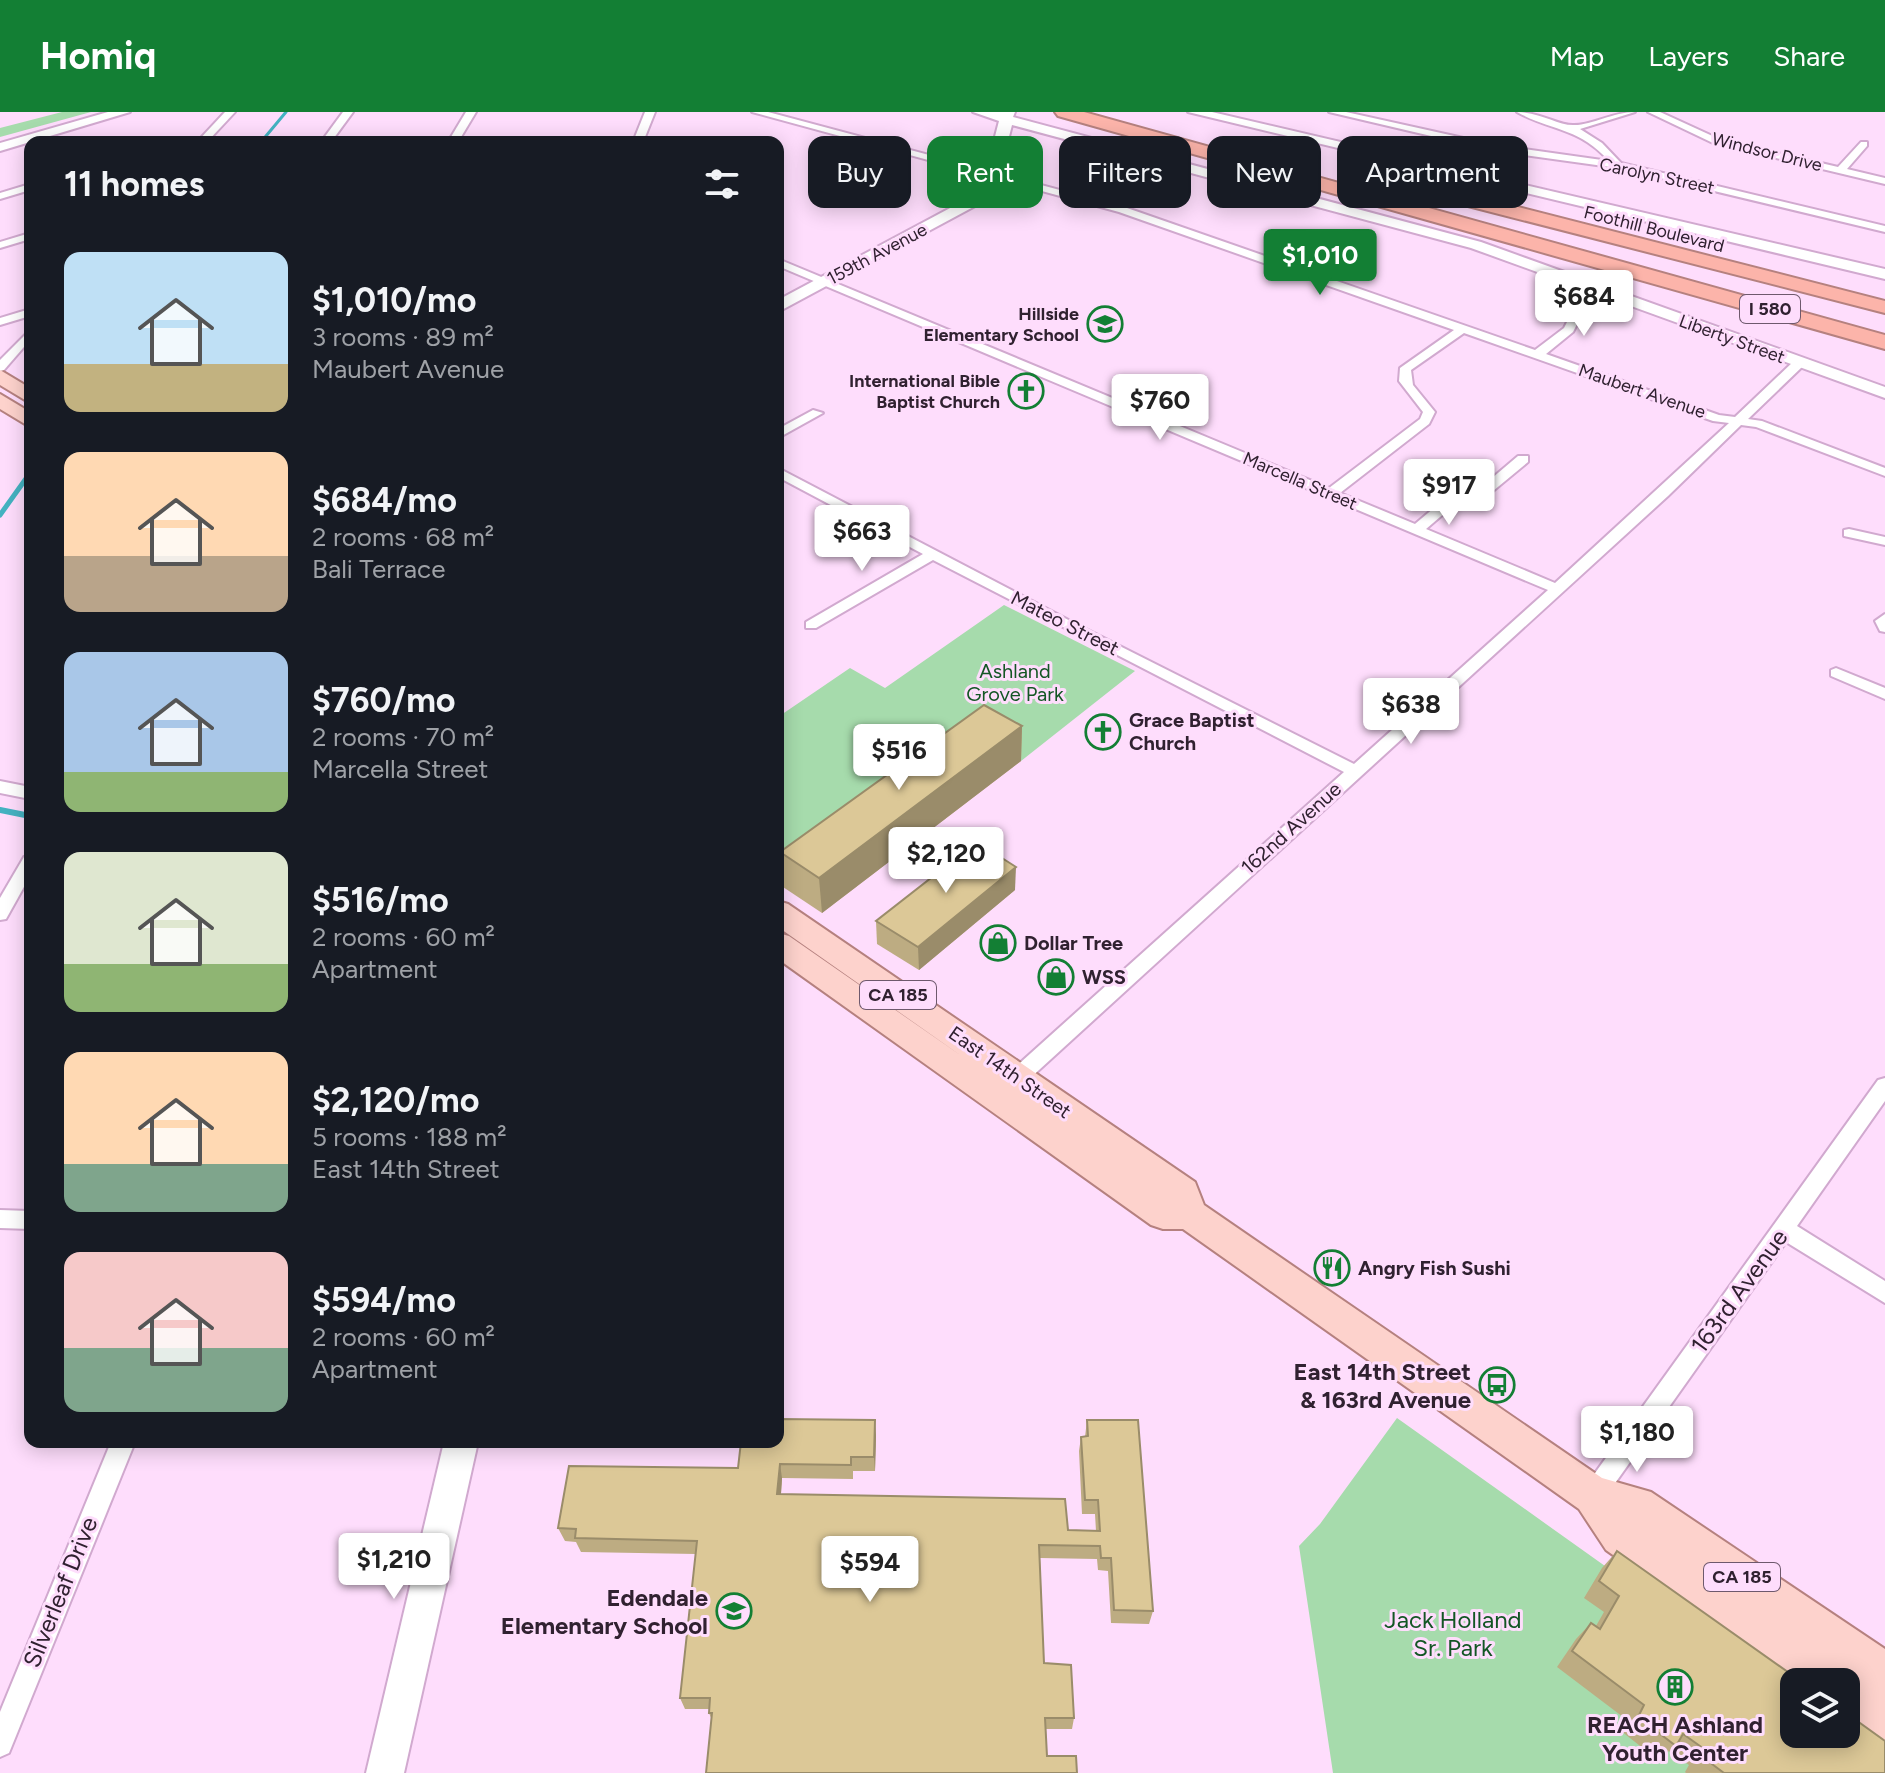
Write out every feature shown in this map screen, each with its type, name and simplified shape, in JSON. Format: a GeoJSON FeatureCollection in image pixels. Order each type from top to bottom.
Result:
{"type":"FeatureCollection","features":[{"type":"Feature","properties":{"kind":"highway","name":"I 580"},"geometry":{"type":"LineString","coordinates":[[1064,112],[1885,342]]}},
{"type":"Feature","properties":{"kind":"highway","name":"I 580"},"geometry":{"type":"LineString","coordinates":[[1117,112],[1883,310]]}},
{"type":"Feature","properties":{"kind":"highway"},"geometry":{"type":"LineString","coordinates":[[1497,208],[1883,310]]}},
{"type":"Feature","properties":{"kind":"highway"},"geometry":{"type":"LineString","coordinates":[[1656,277],[1673,287],[1885,357]]}},
{"type":"Feature","properties":{"kind":"main road"},"geometry":{"type":"LineString","coordinates":[[0,376],[24,393]]}},
{"type":"Feature","properties":{"kind":"main road"},"geometry":{"type":"LineString","coordinates":[[0,400],[24,417]]}},
{"type":"Feature","properties":{"kind":"main road","name":"East 14th Street"},"geometry":{"type":"LineString","coordinates":[[784,917],[1007,1087]]}},
{"type":"Feature","properties":{"kind":"main road","name":"East 14th Street"},"geometry":{"type":"LineString","coordinates":[[784,948],[1183,1192],[1189,1214],[1593,1495],[1637,1506],[1885,1674]]}},
{"type":"Feature","properties":{"kind":"main road","name":"East 14th Street"},"geometry":{"type":"LineString","coordinates":[[1593,1495],[1620,1536],[1809,1668]]}},
{"type":"Feature","properties":{"kind":"main road"},"geometry":{"type":"LineString","coordinates":[[1860,1704],[1885,1721]]}},
{"type":"Feature","properties":{"kind":"street"},"geometry":{"type":"LineString","coordinates":[[0,140],[102,112]]}},
{"type":"Feature","properties":{"kind":"street"},"geometry":{"type":"LineString","coordinates":[[39,136],[123,112]]}},
{"type":"Feature","properties":{"kind":"street"},"geometry":{"type":"LineString","coordinates":[[208,136],[230,112]]}},
{"type":"Feature","properties":{"kind":"street"},"geometry":{"type":"LineString","coordinates":[[330,136],[348,112]]}},
{"type":"Feature","properties":{"kind":"street"},"geometry":{"type":"LineString","coordinates":[[457,136],[471,112]]}},
{"type":"Feature","properties":{"kind":"street"},"geometry":{"type":"LineString","coordinates":[[640,136],[650,112]]}},
{"type":"Feature","properties":{"kind":"street","name":"Maubert Avenue"},"geometry":{"type":"LineString","coordinates":[[757,112],[927,158]]}},
{"type":"Feature","properties":{"kind":"street","name":"Liberty Street"},"geometry":{"type":"LineString","coordinates":[[980,112],[1008,114],[1449,237],[1885,393]]}},
{"type":"Feature","properties":{"kind":"street","name":"Foothill Boulevard"},"geometry":{"type":"LineString","coordinates":[[1195,112],[1337,147]]}},
{"type":"Feature","properties":{"kind":"street","name":"Carolyn Street"},"geometry":{"type":"LineString","coordinates":[[1334,112],[1495,148],[1618,165],[1885,229]]}},
{"type":"Feature","properties":{"kind":"street"},"geometry":{"type":"LineString","coordinates":[[1522,112],[1574,128],[1604,147],[1618,165]]}},
{"type":"Feature","properties":{"kind":"street"},"geometry":{"type":"LineString","coordinates":[[1574,128],[1630,112]]}},
{"type":"Feature","properties":{"kind":"street","name":"Windsor Drive"},"geometry":{"type":"LineString","coordinates":[[1653,112],[1716,141],[1885,181]]}},
{"type":"Feature","properties":{"kind":"street","name":"159th Avenue"},"geometry":{"type":"LineString","coordinates":[[1002,136],[1008,114]]}},
{"type":"Feature","properties":{"kind":"street"},"geometry":{"type":"LineString","coordinates":[[0,147],[24,140]]}},
{"type":"Feature","properties":{"kind":"street"},"geometry":{"type":"LineString","coordinates":[[1841,170],[1864,144]]}},
{"type":"Feature","properties":{"kind":"street"},"geometry":{"type":"LineString","coordinates":[[0,196],[24,189]]}},
{"type":"Feature","properties":{"kind":"street","name":"Maubert Avenue"},"geometry":{"type":"LineString","coordinates":[[1043,189],[1123,210],[1717,418],[1758,424],[1885,472]]}},
{"type":"Feature","properties":{"kind":"street","name":"Foothill Boulevard"},"geometry":{"type":"LineString","coordinates":[[1528,189],[1885,274]]}},
{"type":"Feature","properties":{"kind":"street","name":"Foothill Boulevard"},"geometry":{"type":"LineString","coordinates":[[1528,199],[1885,282]]}},
{"type":"Feature","properties":{"kind":"street","name":"159th Avenue"},"geometry":{"type":"LineString","coordinates":[[784,304],[961,208]]}},
{"type":"Feature","properties":{"kind":"street"},"geometry":{"type":"LineString","coordinates":[[0,245],[24,238]]}},
{"type":"Feature","properties":{"kind":"street","name":"Marcella Street"},"geometry":{"type":"LineString","coordinates":[[784,265],[1556,588]]}},
{"type":"Feature","properties":{"kind":"street"},"geometry":{"type":"LineString","coordinates":[[1537,355],[1569,330],[1574,318],[1608,293]]}},
{"type":"Feature","properties":{"kind":"street"},"geometry":{"type":"LineString","coordinates":[[0,322],[24,314]]}},
{"type":"Feature","properties":{"kind":"street"},"geometry":{"type":"LineString","coordinates":[[1330,494],[1425,421],[1429,412],[1426,405],[1404,385],[1402,377],[1406,368],[1462,329]]}},
{"type":"Feature","properties":{"kind":"street"},"geometry":{"type":"LineString","coordinates":[[0,367],[24,340]]}},
{"type":"Feature","properties":{"kind":"street","name":"162nd Avenue"},"geometry":{"type":"LineString","coordinates":[[1007,1087],[1798,364]]}},
{"type":"Feature","properties":{"kind":"street"},"geometry":{"type":"LineString","coordinates":[[784,431],[817,413]]}},
{"type":"Feature","properties":{"kind":"street"},"geometry":{"type":"LineString","coordinates":[[1416,530],[1465,489],[1488,488],[1523,459]]}},
{"type":"Feature","properties":{"kind":"street","name":"Mateo Street"},"geometry":{"type":"LineString","coordinates":[[784,475],[1355,771]]}},
{"type":"Feature","properties":{"kind":"street"},"geometry":{"type":"LineString","coordinates":[[1849,533],[1885,541]]}},
{"type":"Feature","properties":{"kind":"street"},"geometry":{"type":"LineString","coordinates":[[811,625],[933,554]]}},
{"type":"Feature","properties":{"kind":"street"},"geometry":{"type":"LineString","coordinates":[[1885,618],[1882,621],[1885,628]]}},
{"type":"Feature","properties":{"kind":"street"},"geometry":{"type":"LineString","coordinates":[[1836,673],[1885,694]]}},
{"type":"Feature","properties":{"kind":"street"},"geometry":{"type":"LineString","coordinates":[[0,784],[24,783]]}},
{"type":"Feature","properties":{"kind":"street"},"geometry":{"type":"LineString","coordinates":[[0,784],[24,791]]}},
{"type":"Feature","properties":{"kind":"street"},"geometry":{"type":"LineString","coordinates":[[0,914],[24,872]]}},
{"type":"Feature","properties":{"kind":"street","name":"163rd Avenue"},"geometry":{"type":"LineString","coordinates":[[1593,1495],[1884,1088]]}},
{"type":"Feature","properties":{"kind":"street"},"geometry":{"type":"LineString","coordinates":[[0,1219],[24,1220]]}},
{"type":"Feature","properties":{"kind":"street"},"geometry":{"type":"LineString","coordinates":[[1783,1229],[1885,1293]]}},
{"type":"Feature","properties":{"kind":"street","name":"Silverleaf Drive"},"geometry":{"type":"LineString","coordinates":[[0,1744],[121,1448]]}},
{"type":"Feature","properties":{"kind":"street"},"geometry":{"type":"LineString","coordinates":[[385,1773],[460,1448]]}},
{"type":"Feature","properties":{"kind":"green space"},"geometry":{"type":"Polygon","coordinates":[[[62,112],[91,112],[0,137],[0,128],[62,112]]]}},
{"type":"Feature","properties":{"kind":"green space","name":"Ashland Grove Park"},"geometry":{"type":"Polygon","coordinates":[[[1004,605],[1135,671],[1021,761],[963,729],[784,863],[784,713],[850,668],[885,688],[1004,605]]]}},
{"type":"Feature","properties":{"kind":"green space","name":"Jack Holland Sr. Park"},"geometry":{"type":"Polygon","coordinates":[[[1397,1418],[1605,1566],[1780,1722],[1780,1748],[1812,1748],[1845,1773],[1333,1773],[1299,1546],[1320,1524],[1397,1418]]]}},
{"type":"Feature","properties":{"kind":"building"},"geometry":{"type":"Polygon","coordinates":[[[984,705],[1022,726],[819,878],[784,855],[784,849],[984,705]]]}},
{"type":"Feature","properties":{"kind":"building"},"geometry":{"type":"Polygon","coordinates":[[[977,842],[1016,867],[918,947],[876,921],[977,842]]]}},
{"type":"Feature","properties":{"kind":"building"},"geometry":{"type":"Polygon","coordinates":[[[784,1419],[875,1420],[874,1457],[851,1457],[851,1465],[780,1464],[777,1494],[1065,1499],[1068,1530],[1100,1531],[1098,1500],[1085,1500],[1081,1437],[1088,1436],[1087,1420],[1138,1420],[1153,1611],[1114,1610],[1111,1558],[1101,1558],[1100,1546],[1039,1545],[1044,1663],[1071,1665],[1074,1718],[1045,1718],[1047,1756],[1076,1756],[1077,1773],[706,1773],[712,1713],[709,1713],[710,1698],[680,1698],[697,1541],[575,1538],[576,1529],[558,1528],[569,1466],[738,1468],[740,1448],[784,1448],[784,1419]]]}},
{"type":"Feature","properties":{"kind":"building","name":"REACH Ashland Youth Center"},"geometry":{"type":"Polygon","coordinates":[[[1617,1551],[1782,1668],[1780,1748],[1860,1748],[1860,1723],[1885,1741],[1885,1773],[1724,1773],[1704,1758],[1707,1751],[1683,1734],[1676,1746],[1638,1717],[1644,1705],[1572,1651],[1591,1623],[1600,1629],[1619,1596],[1599,1581],[1617,1551]]]}},
{"type":"Feature","properties":{"kind":"waterway"},"geometry":{"type":"LineString","coordinates":[[266,136],[286,112]]}},
{"type":"Feature","properties":{"kind":"waterway"},"geometry":{"type":"LineString","coordinates":[[0,515],[24,481]]}},
{"type":"Feature","properties":{"kind":"waterway"},"geometry":{"type":"LineString","coordinates":[[0,810],[24,815]]}},
{"type":"Feature","properties":{"kind":"place","name":"Hillside Elementary School"},"geometry":{"type":"Point","coordinates":[1105,324]}},
{"type":"Feature","properties":{"kind":"place","name":"International Bible Baptist Church"},"geometry":{"type":"Point","coordinates":[1026,391]}},
{"type":"Feature","properties":{"kind":"place","name":"Grace Baptist Church"},"geometry":{"type":"Point","coordinates":[1103,732]}},
{"type":"Feature","properties":{"kind":"place","name":"Dollar Tree"},"geometry":{"type":"Point","coordinates":[998,943]}},
{"type":"Feature","properties":{"kind":"place","name":"WSS"},"geometry":{"type":"Point","coordinates":[1056,977]}},
{"type":"Feature","properties":{"kind":"place","name":"Angry Fish Sushi"},"geometry":{"type":"Point","coordinates":[1332,1268]}},
{"type":"Feature","properties":{"kind":"place","name":"East 14th Street & 163rd Avenue"},"geometry":{"type":"Point","coordinates":[1497,1385]}},
{"type":"Feature","properties":{"kind":"place","name":"Edendale Elementary School"},"geometry":{"type":"Point","coordinates":[734,1611]}},
{"type":"Feature","properties":{"kind":"place","name":"REACH Ashland Youth Center"},"geometry":{"type":"Point","coordinates":[1675,1687]}}]}
